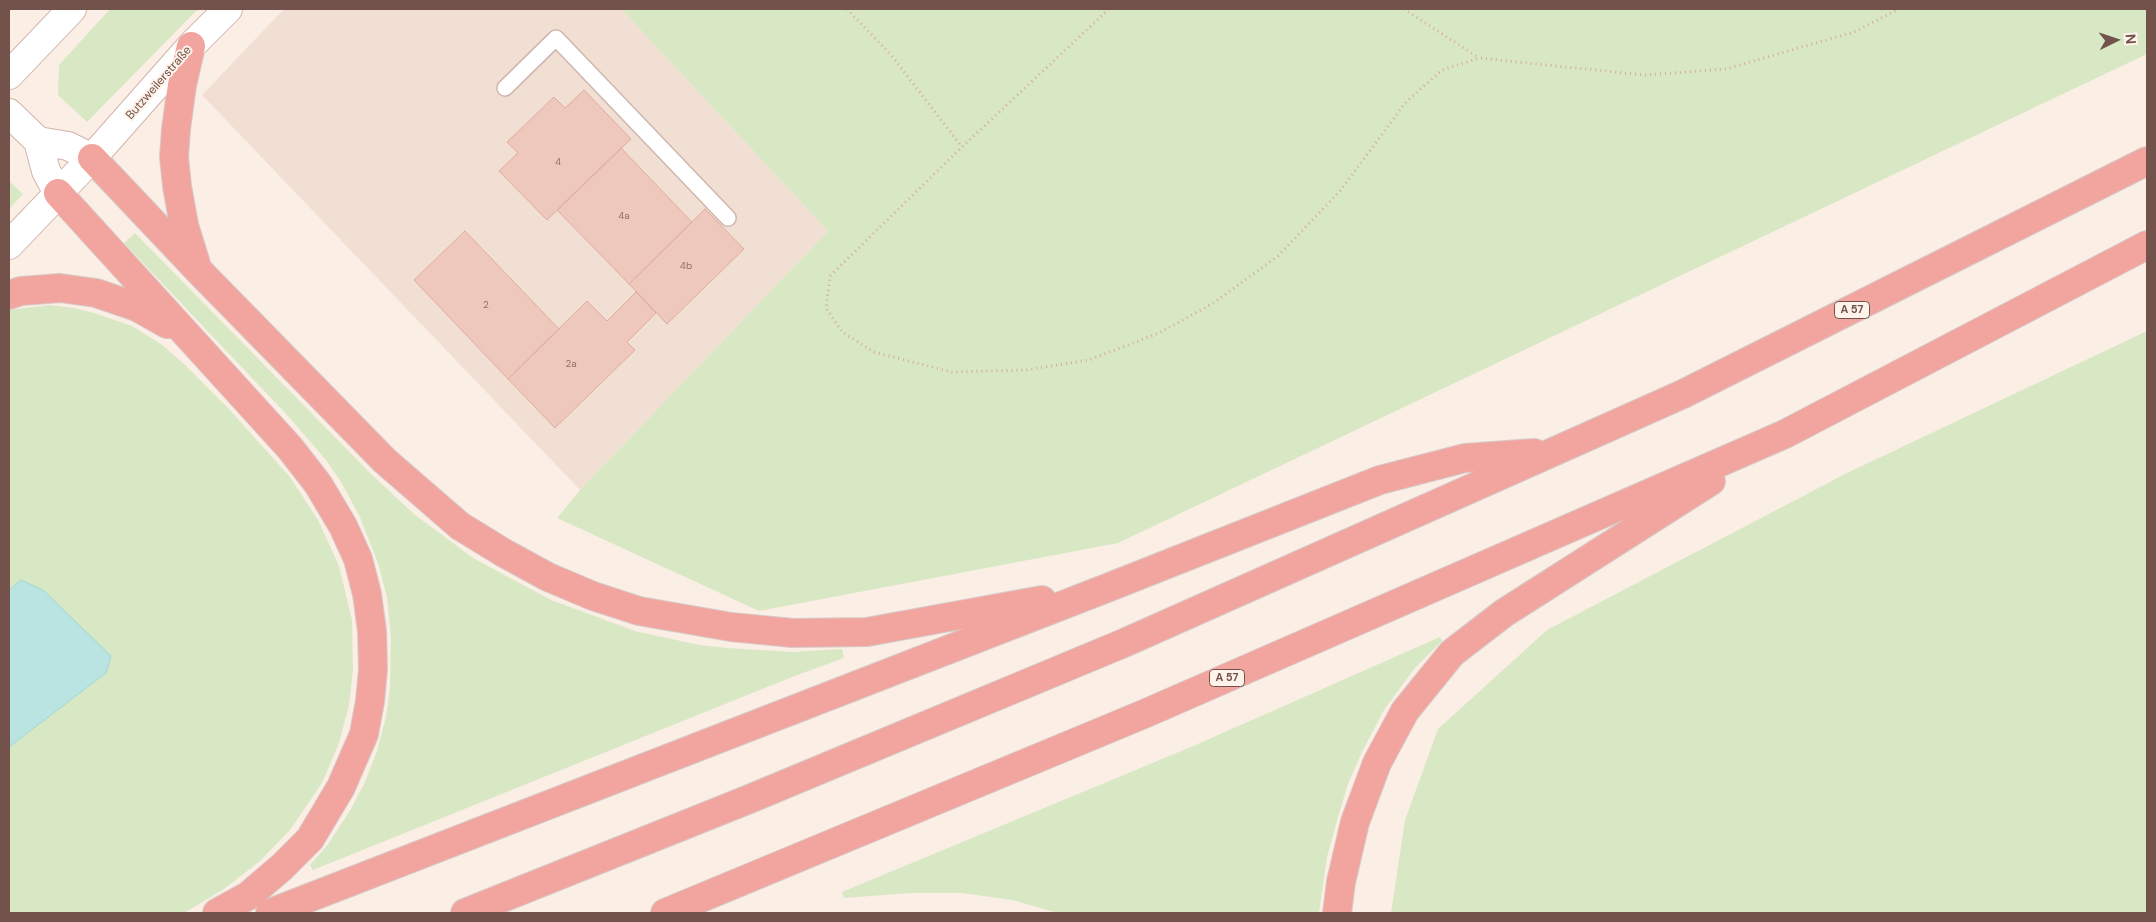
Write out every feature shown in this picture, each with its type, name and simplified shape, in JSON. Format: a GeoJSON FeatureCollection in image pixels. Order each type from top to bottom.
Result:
{"type":"FeatureCollection","features":[{"type":"Feature","properties":{"kind":"highway"},"geometry":{"type":"LineString","coordinates":[[191,46],[181,93],[174,157],[184,225],[198,270]]}},
{"type":"Feature","properties":{"kind":"highway"},"geometry":{"type":"LineString","coordinates":[[92,158],[198,270],[385,461],[460,526],[548,577],[593,596],[638,610],[731,627],[793,633],[867,632],[1107,588]]}},
{"type":"Feature","properties":{"kind":"highway","name":"A 57"},"geometry":{"type":"LineString","coordinates":[[466,913],[747,800],[1124,643],[1683,394],[2025,224],[2147,161]]}},
{"type":"Feature","properties":{"kind":"highway"},"geometry":{"type":"LineString","coordinates":[[58,193],[290,448],[318,484],[343,526],[358,559],[367,594],[372,631],[373,669],[370,701],[364,734],[341,786],[310,839],[248,896],[217,913]]}},
{"type":"Feature","properties":{"kind":"highway","name":"A 57"},"geometry":{"type":"LineString","coordinates":[[665,913],[1144,714],[1785,434],[2147,246]]}},
{"type":"Feature","properties":{"kind":"highway"},"geometry":{"type":"LineString","coordinates":[[9,295],[21,291],[60,288],[96,293],[137,307],[186,334]]}},
{"type":"Feature","properties":{"kind":"highway"},"geometry":{"type":"LineString","coordinates":[[1337,913],[1341,882],[1355,822],[1378,763],[1405,711],[1452,653],[1504,613],[1785,434]]}},
{"type":"Feature","properties":{"kind":"highway"},"geometry":{"type":"LineString","coordinates":[[270,913],[1380,480],[1465,458],[1552,452]]}},
{"type":"Feature","properties":{"kind":"main road"},"geometry":{"type":"LineString","coordinates":[[9,75],[72,9]]}},
{"type":"Feature","properties":{"kind":"main road","name":"Butzweilerstraße"},"geometry":{"type":"LineString","coordinates":[[9,245],[92,158],[191,46],[228,9]]}},
{"type":"Feature","properties":{"kind":"main road"},"geometry":{"type":"LineString","coordinates":[[9,113],[38,141],[46,171],[58,193]]}},
{"type":"Feature","properties":{"kind":"main road"},"geometry":{"type":"LineString","coordinates":[[38,141],[68,146],[92,158]]}},
{"type":"Feature","properties":{"kind":"lane"},"geometry":{"type":"LineString","coordinates":[[504,88],[556,38],[728,218]]}},
{"type":"Feature","properties":{"kind":"path"},"geometry":{"type":"LineString","coordinates":[[847,9],[892,55],[962,147]]}},
{"type":"Feature","properties":{"kind":"path"},"geometry":{"type":"LineString","coordinates":[[1109,9],[962,147],[830,276],[826,308],[842,332],[874,352],[952,372],[1026,370],[1089,360],[1159,333],[1212,304],[1278,256],[1340,191],[1406,102],[1442,70],[1479,58],[1644,75],[1726,69],[1854,32],[1899,9]]}},
{"type":"Feature","properties":{"kind":"path"},"geometry":{"type":"LineString","coordinates":[[1404,9],[1479,58]]}},
{"type":"Feature","properties":{"kind":"shaded area"},"geometry":{"type":"Polygon","coordinates":[[[284,9],[621,9],[828,231],[580,490],[202,95],[284,9]]]}},
{"type":"Feature","properties":{"kind":"green space"},"geometry":{"type":"Polygon","coordinates":[[[110,9],[198,9],[87,122],[58,95],[59,65],[110,9]]]}},
{"type":"Feature","properties":{"kind":"green space"},"geometry":{"type":"Polygon","coordinates":[[[621,9],[2147,9],[2147,54],[1118,543],[759,611],[557,518],[580,490],[828,231],[621,9]]]}},
{"type":"Feature","properties":{"kind":"green space"},"geometry":{"type":"Polygon","coordinates":[[[9,181],[23,194],[9,209],[9,181]]]}},
{"type":"Feature","properties":{"kind":"green space"},"geometry":{"type":"Polygon","coordinates":[[[135,233],[370,473],[414,514],[473,558],[551,600],[635,631],[699,645],[727,648],[793,652],[842,649],[844,658],[792,677],[313,870],[310,865],[329,843],[351,809],[365,782],[377,751],[386,717],[390,688],[391,637],[387,597],[379,566],[360,517],[341,482],[326,460],[288,416],[124,243],[135,233]]]}},
{"type":"Feature","properties":{"kind":"green space"},"geometry":{"type":"Polygon","coordinates":[[[49,305],[75,308],[132,326],[161,344],[228,408],[290,477],[318,520],[339,566],[352,620],[353,670],[349,705],[339,743],[322,783],[290,830],[260,861],[224,889],[184,913],[9,913],[9,747],[106,673],[43,590],[21,580],[9,590],[9,310],[49,305]]]}},
{"type":"Feature","properties":{"kind":"green space"},"geometry":{"type":"Polygon","coordinates":[[[2147,331],[2147,913],[1391,913],[1405,820],[1438,729],[1547,630],[1847,473],[2147,331]]]}},
{"type":"Feature","properties":{"kind":"green space"},"geometry":{"type":"Polygon","coordinates":[[[1440,637],[1442,641],[1414,669],[1384,710],[1362,752],[1348,784],[1327,857],[1319,913],[1058,913],[1012,900],[962,893],[911,893],[844,898],[842,892],[1191,747],[1440,637]]]}},
{"type":"Feature","properties":{"kind":"water"},"geometry":{"type":"Polygon","coordinates":[[[21,580],[43,590],[111,656],[106,673],[9,747],[9,590],[21,580]]]}},
{"type":"Feature","properties":{"kind":"building"},"geometry":{"type":"Polygon","coordinates":[[[584,90],[631,139],[547,220],[499,171],[518,153],[507,142],[554,97],[565,108],[584,90]]]}},
{"type":"Feature","properties":{"kind":"building"},"geometry":{"type":"Polygon","coordinates":[[[621,148],[692,222],[629,284],[557,210],[621,148]]]}},
{"type":"Feature","properties":{"kind":"building"},"geometry":{"type":"Polygon","coordinates":[[[705,209],[744,249],[667,324],[629,284],[705,209]]]}},
{"type":"Feature","properties":{"kind":"building"},"geometry":{"type":"Polygon","coordinates":[[[465,231],[559,329],[508,379],[414,280],[465,231]]]}},
{"type":"Feature","properties":{"kind":"building"},"geometry":{"type":"Polygon","coordinates":[[[636,292],[656,313],[627,342],[635,350],[555,428],[508,379],[587,301],[607,321],[636,292]]]}}]}
